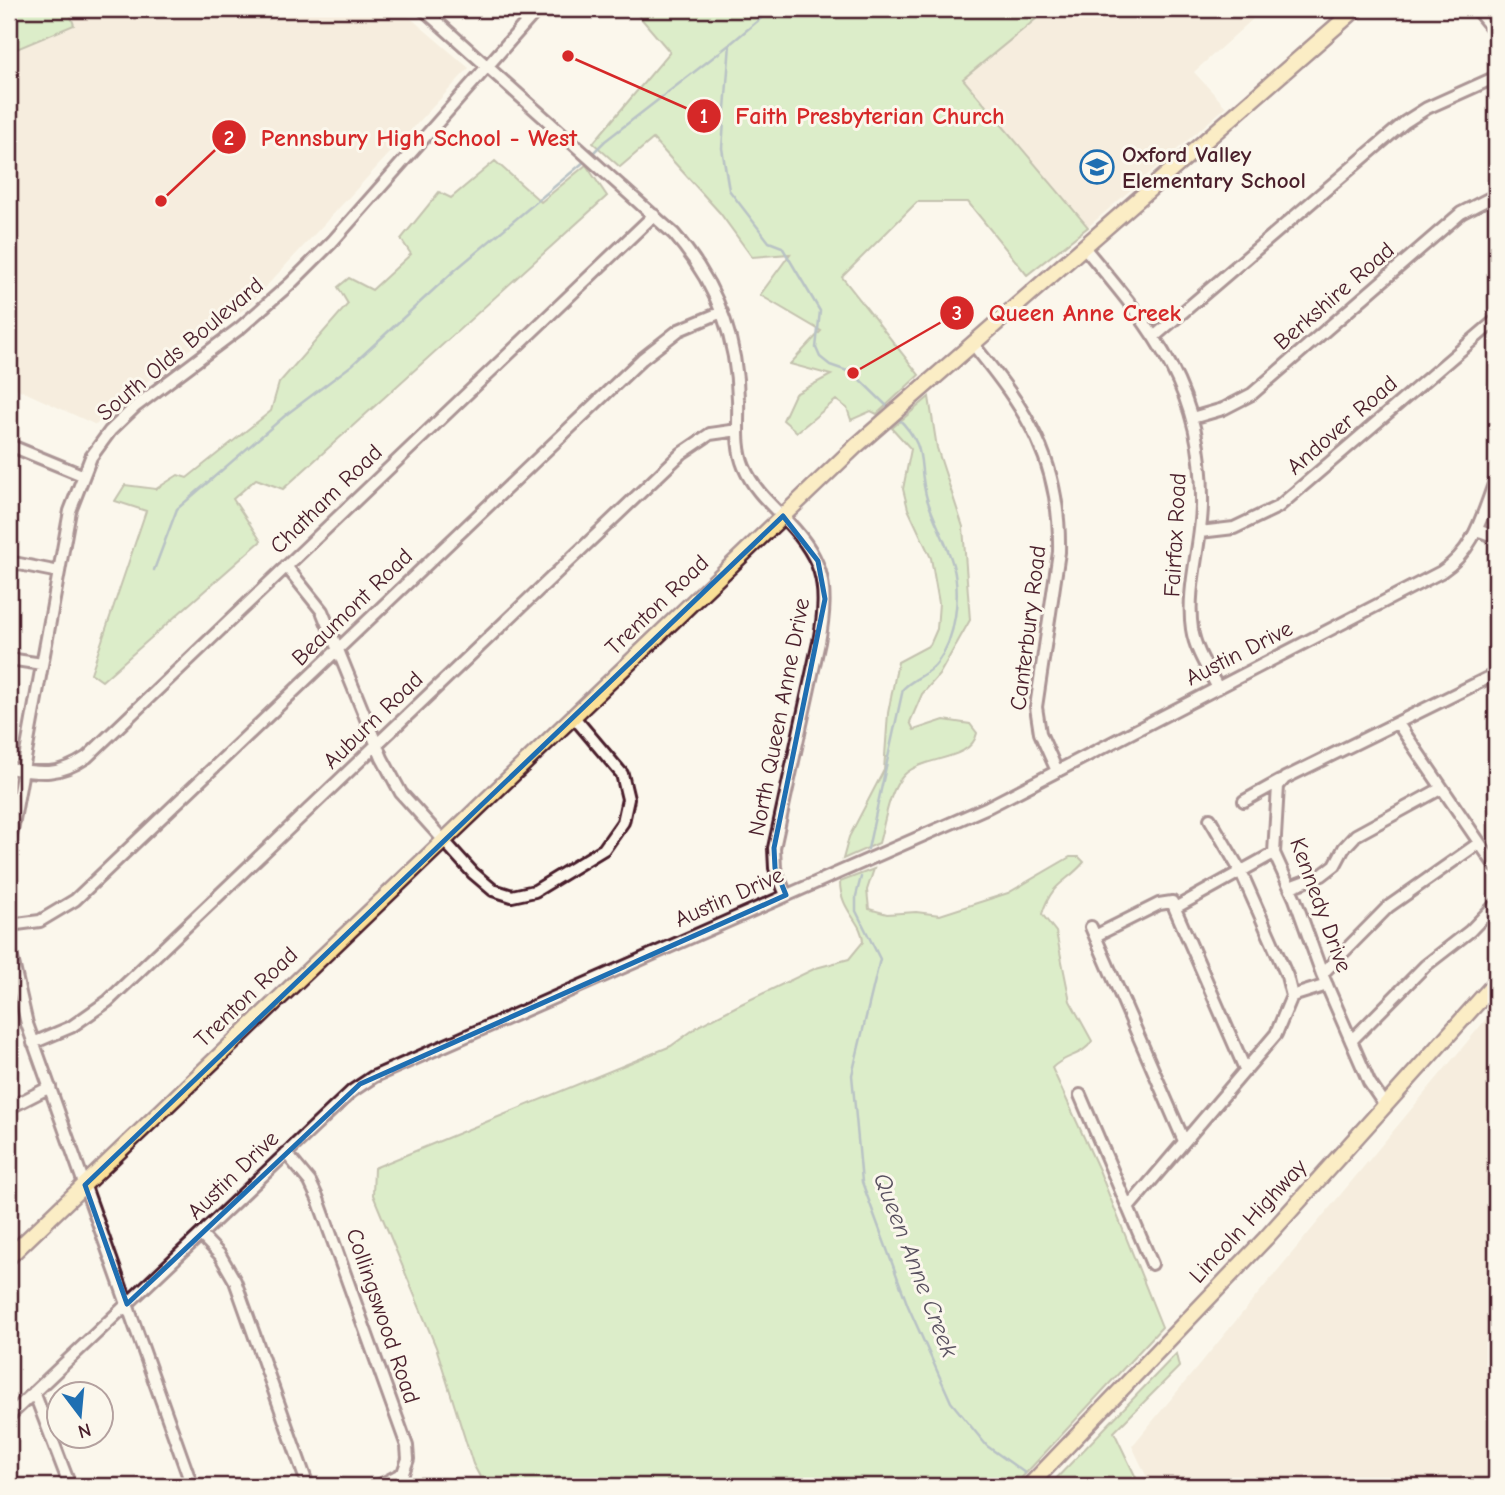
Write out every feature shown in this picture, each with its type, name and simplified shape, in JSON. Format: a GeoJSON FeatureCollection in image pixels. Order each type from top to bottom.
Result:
{"type":"FeatureCollection","features":[{"type":"Feature","properties":{"kind":"main road","name":"Trenton Road"},"geometry":{"type":"LineString","coordinates":[[9,1257],[887,418],[1356,9]]}},
{"type":"Feature","properties":{"kind":"main road","name":"Lincoln Highway"},"geometry":{"type":"LineString","coordinates":[[1029,1486],[1266,1238],[1496,982]]}},
{"type":"Feature","properties":{"kind":"street","name":"North Queen Anne Drive"},"geometry":{"type":"LineString","coordinates":[[423,9],[654,215],[698,265],[722,312],[735,357],[740,456],[750,480],[783,516],[818,561],[825,599],[774,848],[775,868],[786,895]]}},
{"type":"Feature","properties":{"kind":"street","name":"South Olds Boulevard"},"geometry":{"type":"LineString","coordinates":[[9,847],[70,511],[82,475],[94,451],[128,413],[240,328],[291,283],[538,9]]}},
{"type":"Feature","properties":{"kind":"street"},"geometry":{"type":"LineString","coordinates":[[1476,9],[1496,33]]}},
{"type":"Feature","properties":{"kind":"street"},"geometry":{"type":"LineString","coordinates":[[1155,336],[1405,122],[1427,108],[1496,78]]}},
{"type":"Feature","properties":{"kind":"street","name":"Berkshire Road"},"geometry":{"type":"LineString","coordinates":[[1192,418],[1223,409],[1252,394],[1461,213],[1496,195]]}},
{"type":"Feature","properties":{"kind":"street","name":"Chatham Road"},"geometry":{"type":"LineString","coordinates":[[9,768],[56,773],[87,757],[654,215]]}},
{"type":"Feature","properties":{"kind":"street","name":"Fairfax Road"},"geometry":{"type":"LineString","coordinates":[[1083,246],[1155,336],[1177,375],[1192,418],[1201,473],[1200,532],[1192,594],[1192,630],[1217,688]]}},
{"type":"Feature","properties":{"kind":"street","name":"Beaumont Road"},"geometry":{"type":"LineString","coordinates":[[9,925],[40,920],[75,900],[656,346],[679,330],[722,312]]}},
{"type":"Feature","properties":{"kind":"street","name":"Andover Road"},"geometry":{"type":"LineString","coordinates":[[1200,532],[1234,528],[1278,507],[1496,320]]}},
{"type":"Feature","properties":{"kind":"street","name":"Canterbury Road"},"geometry":{"type":"LineString","coordinates":[[972,343],[1029,418],[1054,480],[1060,526],[1059,552],[1036,707],[1040,733],[1057,771]]}},
{"type":"Feature","properties":{"kind":"street","name":"Auburn Road"},"geometry":{"type":"LineString","coordinates":[[33,1042],[71,1027],[108,1001],[696,441],[710,434],[738,430]]}},
{"type":"Feature","properties":{"kind":"street"},"geometry":{"type":"LineString","coordinates":[[9,445],[82,475]]}},
{"type":"Feature","properties":{"kind":"street","name":"Austin Drive"},"geometry":{"type":"LineString","coordinates":[[9,1416],[352,1091],[373,1077],[988,807],[1441,572],[1463,556],[1478,530],[1496,479]]}},
{"type":"Feature","properties":{"kind":"street"},"geometry":{"type":"LineString","coordinates":[[1478,530],[1496,537]]}},
{"type":"Feature","properties":{"kind":"street"},"geometry":{"type":"LineString","coordinates":[[9,562],[59,572]]}},
{"type":"Feature","properties":{"kind":"street"},"geometry":{"type":"LineString","coordinates":[[286,566],[322,611],[377,745],[401,793],[485,885],[512,896],[535,891],[604,849],[618,832],[626,813],[625,783],[611,757],[573,716]]}},
{"type":"Feature","properties":{"kind":"street"},"geometry":{"type":"LineString","coordinates":[[9,659],[42,664]]}},
{"type":"Feature","properties":{"kind":"street"},"geometry":{"type":"LineString","coordinates":[[1244,802],[1280,781],[1496,674]]}},
{"type":"Feature","properties":{"kind":"street"},"geometry":{"type":"LineString","coordinates":[[1399,724],[1496,867]]}},
{"type":"Feature","properties":{"kind":"street","name":"Kennedy Drive"},"geometry":{"type":"LineString","coordinates":[[1280,781],[1275,812],[1275,853],[1351,1041],[1369,1082],[1384,1104]]}},
{"type":"Feature","properties":{"kind":"street"},"geometry":{"type":"LineString","coordinates":[[1290,887],[1322,875],[1335,865],[1356,835],[1442,788]]}},
{"type":"Feature","properties":{"kind":"street"},"geometry":{"type":"LineString","coordinates":[[1128,1208],[1276,1034],[1292,996],[1287,976],[1241,872],[1210,819]]}},
{"type":"Feature","properties":{"kind":"street"},"geometry":{"type":"LineString","coordinates":[[1322,974],[1388,907],[1479,843]]}},
{"type":"Feature","properties":{"kind":"street"},"geometry":{"type":"LineString","coordinates":[[1175,908],[1275,853]]}},
{"type":"Feature","properties":{"kind":"street"},"geometry":{"type":"LineString","coordinates":[[1184,1141],[1093,932],[1170,901],[1245,1069]]}},
{"type":"Feature","properties":{"kind":"street"},"geometry":{"type":"LineString","coordinates":[[1351,1041],[1425,966],[1470,931],[1496,904]]}},
{"type":"Feature","properties":{"kind":"street"},"geometry":{"type":"LineString","coordinates":[[9,945],[17,990],[33,1042],[192,1486]]}},
{"type":"Feature","properties":{"kind":"street"},"geometry":{"type":"LineString","coordinates":[[1292,996],[1327,985]]}},
{"type":"Feature","properties":{"kind":"street"},"geometry":{"type":"LineString","coordinates":[[9,1108],[50,1087]]}},
{"type":"Feature","properties":{"kind":"street"},"geometry":{"type":"LineString","coordinates":[[1080,1095],[1152,1264]]}},
{"type":"Feature","properties":{"kind":"street","name":"Collingswood Road"},"geometry":{"type":"LineString","coordinates":[[286,1153],[310,1182],[318,1199],[407,1446],[408,1459],[403,1473],[378,1486]]}},
{"type":"Feature","properties":{"kind":"street"},"geometry":{"type":"LineString","coordinates":[[201,1235],[220,1255],[235,1281],[308,1486]]}},
{"type":"Feature","properties":{"kind":"street"},"geometry":{"type":"LineString","coordinates":[[34,1392],[70,1486]]}},
{"type":"Feature","properties":{"kind":"highlighted area"},"geometry":{"type":"Polygon","coordinates":[[[783,516],[818,561],[825,599],[774,848],[775,868],[786,895],[360,1084],[127,1304],[85,1185],[783,516]]]}},
{"type":"Feature","properties":{"kind":"shaded area"},"geometry":{"type":"Polygon","coordinates":[[[9,9],[400,9],[469,68],[248,306],[118,403],[96,425],[9,385],[9,9]]]}},
{"type":"Feature","properties":{"kind":"shaded area","name":"Oxford Valley Elementary School"},"geometry":{"type":"Polygon","coordinates":[[[1048,9],[1264,9],[1194,72],[1226,107],[1088,227],[963,79],[1048,9]]]}},
{"type":"Feature","properties":{"kind":"shaded area"},"geometry":{"type":"Polygon","coordinates":[[[1496,1007],[1496,1486],[1151,1486],[1132,1446],[1496,1007]]]}},
{"type":"Feature","properties":{"kind":"green space"},"geometry":{"type":"Polygon","coordinates":[[[9,9],[68,9],[74,25],[12,51],[9,42],[9,9]]]}},
{"type":"Feature","properties":{"kind":"green space"},"geometry":{"type":"Polygon","coordinates":[[[633,9],[1048,9],[963,79],[1088,227],[1027,275],[968,202],[917,202],[842,277],[919,375],[877,414],[871,411],[851,420],[847,408],[836,400],[797,432],[783,420],[795,394],[831,375],[790,364],[821,331],[760,295],[790,254],[752,257],[720,213],[653,139],[620,167],[593,143],[670,52],[633,9]]]}},
{"type":"Feature","properties":{"kind":"green space"},"geometry":{"type":"Polygon","coordinates":[[[495,161],[541,202],[586,165],[607,196],[283,489],[256,479],[233,499],[261,541],[102,681],[91,673],[146,511],[115,501],[125,485],[156,489],[178,475],[187,478],[271,411],[279,383],[348,304],[338,287],[349,278],[372,290],[411,254],[401,239],[439,192],[451,198],[495,161]]]}},
{"type":"Feature","properties":{"kind":"green space"},"geometry":{"type":"Polygon","coordinates":[[[929,397],[937,448],[963,527],[970,620],[939,675],[922,694],[910,722],[914,730],[944,720],[970,724],[977,733],[966,749],[923,764],[904,775],[891,798],[879,843],[843,859],[849,837],[884,770],[888,713],[898,662],[930,645],[937,629],[939,603],[931,558],[908,509],[903,489],[911,449],[892,428],[929,397]]]}},
{"type":"Feature","properties":{"kind":"green space"},"geometry":{"type":"Polygon","coordinates":[[[1070,857],[1079,857],[1084,862],[1050,895],[1042,914],[1056,932],[1070,1001],[1092,1041],[1084,1050],[1052,1068],[1099,1170],[1162,1327],[1014,1486],[485,1486],[473,1464],[436,1347],[373,1195],[374,1168],[671,1046],[700,1025],[739,1005],[816,968],[849,959],[863,942],[859,928],[844,901],[840,882],[874,869],[867,890],[869,909],[887,914],[916,912],[940,915],[1008,893],[1070,857]]]}},
{"type":"Feature","properties":{"kind":"green space"},"geometry":{"type":"Polygon","coordinates":[[[1176,1354],[1179,1367],[1114,1432],[1140,1486],[1049,1486],[1176,1354]]]}},
{"type":"Feature","properties":{"kind":"waterway","name":"Queen Anne Creek"},"geometry":{"type":"LineString","coordinates":[[772,9],[730,44],[722,148],[729,190],[769,242],[782,247],[820,311],[816,348],[820,357],[830,365],[853,373],[890,409]]}},
{"type":"Feature","properties":{"kind":"waterway"},"geometry":{"type":"LineString","coordinates":[[590,156],[605,141],[729,45]]}},
{"type":"Feature","properties":{"kind":"waterway"},"geometry":{"type":"LineString","coordinates":[[154,570],[177,509],[287,414],[352,365],[454,271],[585,161]]}},
{"type":"Feature","properties":{"kind":"waterway","name":"Queen Anne Creek"},"geometry":{"type":"LineString","coordinates":[[868,849],[903,689],[934,667],[943,653],[953,629],[957,589],[953,565],[927,499],[918,447],[897,417]]}},
{"type":"Feature","properties":{"kind":"waterway","name":"Queen Anne Creek"},"geometry":{"type":"LineString","coordinates":[[861,877],[856,896],[856,911],[880,959],[852,1075],[862,1182],[908,1306],[951,1402],[987,1446],[1025,1473]]}},
{"type":"Feature","properties":{"kind":"place","name":"Faith Presbyterian Church"},"geometry":{"type":"Point","coordinates":[568,56]}},
{"type":"Feature","properties":{"kind":"place","name":"Oxford Valley Elementary School"},"geometry":{"type":"Point","coordinates":[1097,167]}},
{"type":"Feature","properties":{"kind":"place","name":"Pennsbury High School - West"},"geometry":{"type":"Point","coordinates":[161,201]}},
{"type":"Feature","properties":{"kind":"place","name":"Queen Anne Creek"},"geometry":{"type":"Point","coordinates":[853,373]}}]}
